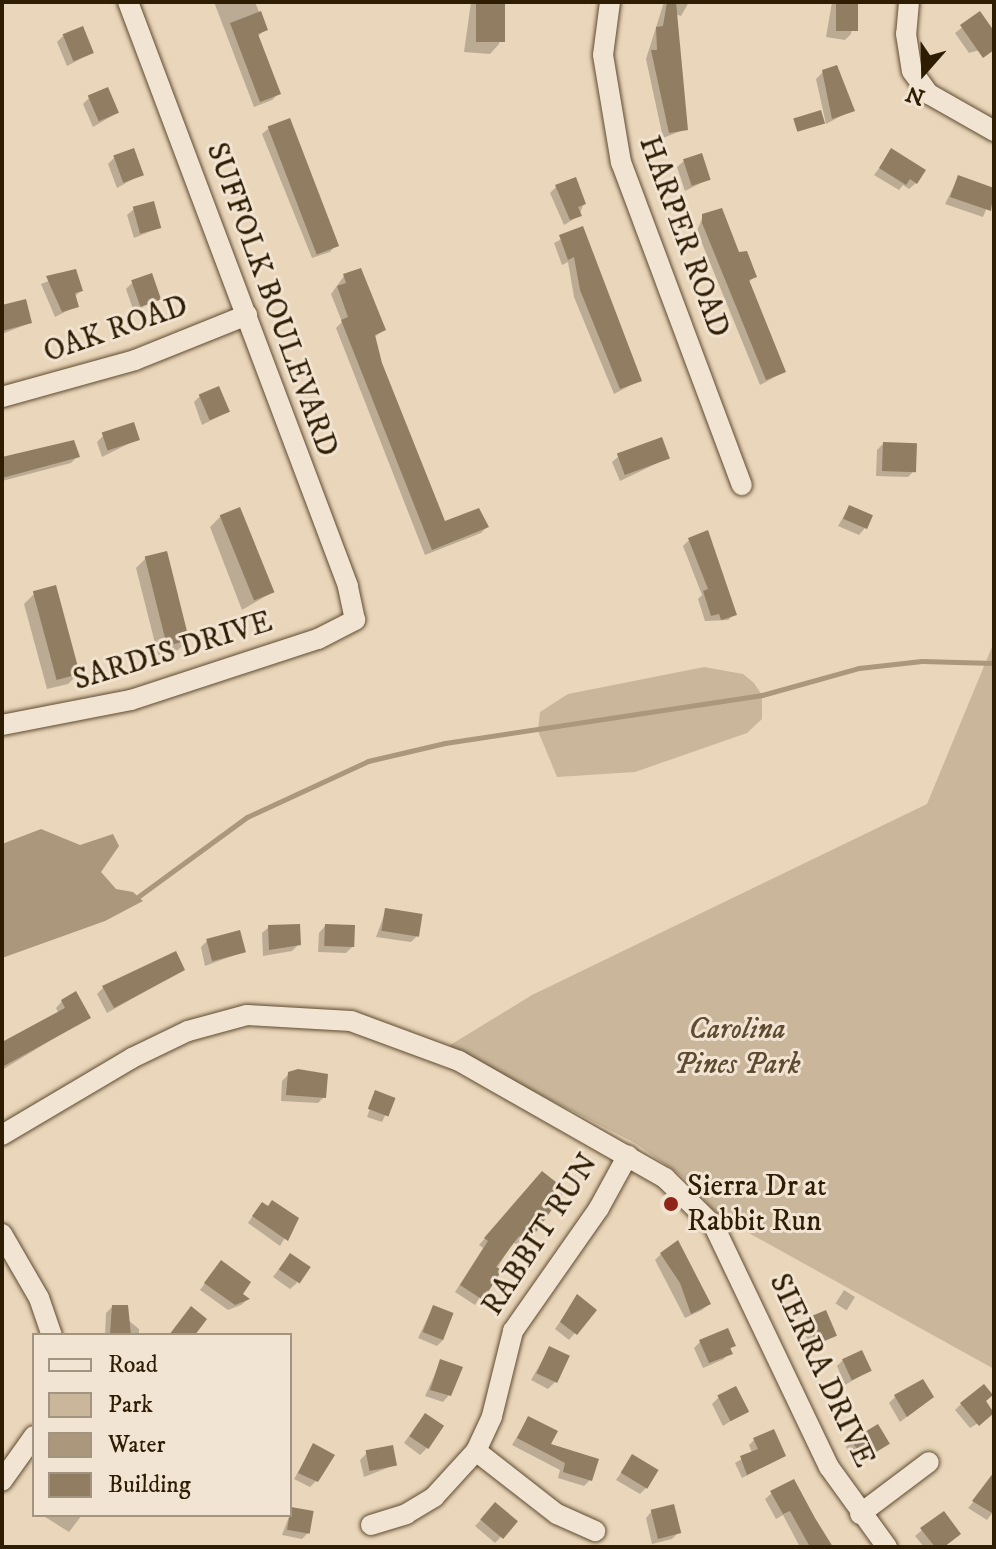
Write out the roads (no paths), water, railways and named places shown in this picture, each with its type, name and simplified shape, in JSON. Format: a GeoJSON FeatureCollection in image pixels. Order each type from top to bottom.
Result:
{"type":"FeatureCollection","features":[{"type":"Feature","properties":{"kind":"street","name":"SUFFOLK BOULEVARD"},"geometry":{"type":"LineString","coordinates":[[128,2],[348,586],[355,620]]}},
{"type":"Feature","properties":{"kind":"street","name":"HARPER ROAD"},"geometry":{"type":"LineString","coordinates":[[610,2],[603,55],[621,162],[742,485]]}},
{"type":"Feature","properties":{"kind":"street"},"geometry":{"type":"LineString","coordinates":[[909,2],[906,34],[912,71],[929,94],[994,131]]}},
{"type":"Feature","properties":{"kind":"street","name":"OAK ROAD"},"geometry":{"type":"LineString","coordinates":[[2,397],[135,360],[247,315]]}},
{"type":"Feature","properties":{"kind":"street","name":"SARDIS DRIVE"},"geometry":{"type":"LineString","coordinates":[[2,725],[131,700],[318,639],[355,620]]}},
{"type":"Feature","properties":{"kind":"street","name":"SIERRA DRIVE"},"geometry":{"type":"LineString","coordinates":[[2,1135],[132,1058],[188,1031],[247,1015],[326,1016],[420,1043],[665,1178],[714,1226],[753,1299],[812,1435],[860,1514],[887,1547]]}},
{"type":"Feature","properties":{"kind":"street","name":"RABBIT RUN"},"geometry":{"type":"LineString","coordinates":[[371,1525],[406,1514],[434,1497],[476,1451],[492,1416],[513,1331],[599,1208],[628,1155]]}},
{"type":"Feature","properties":{"kind":"street"},"geometry":{"type":"LineString","coordinates":[[2,1234],[39,1298],[51,1333]]}},
{"type":"Feature","properties":{"kind":"street"},"geometry":{"type":"LineString","coordinates":[[2,1481],[32,1439]]}},
{"type":"Feature","properties":{"kind":"street"},"geometry":{"type":"LineString","coordinates":[[476,1451],[557,1514],[595,1531]]}},
{"type":"Feature","properties":{"kind":"street"},"geometry":{"type":"LineString","coordinates":[[860,1514],[929,1462]]}},
{"type":"Feature","properties":{"kind":"water"},"geometry":{"type":"Polygon","coordinates":[[[41,829],[80,845],[113,834],[119,846],[101,872],[116,889],[133,892],[143,901],[105,921],[2,958],[2,844],[41,829]]]}},
{"type":"Feature","properties":{"kind":"waterway"},"geometry":{"type":"LineString","coordinates":[[139,896],[247,817],[368,761],[445,743],[762,695],[859,668],[922,661],[994,663]]}},
{"type":"Feature","properties":{"kind":"place","name":"Sierra Dr at Rabbit Run"},"geometry":{"type":"Point","coordinates":[671,1204]}},
{"type":"Feature","properties":{"kind":"park label","name":"Carolina Pines Park"},"geometry":{"type":"Point","coordinates":[737,1047]}}]}
